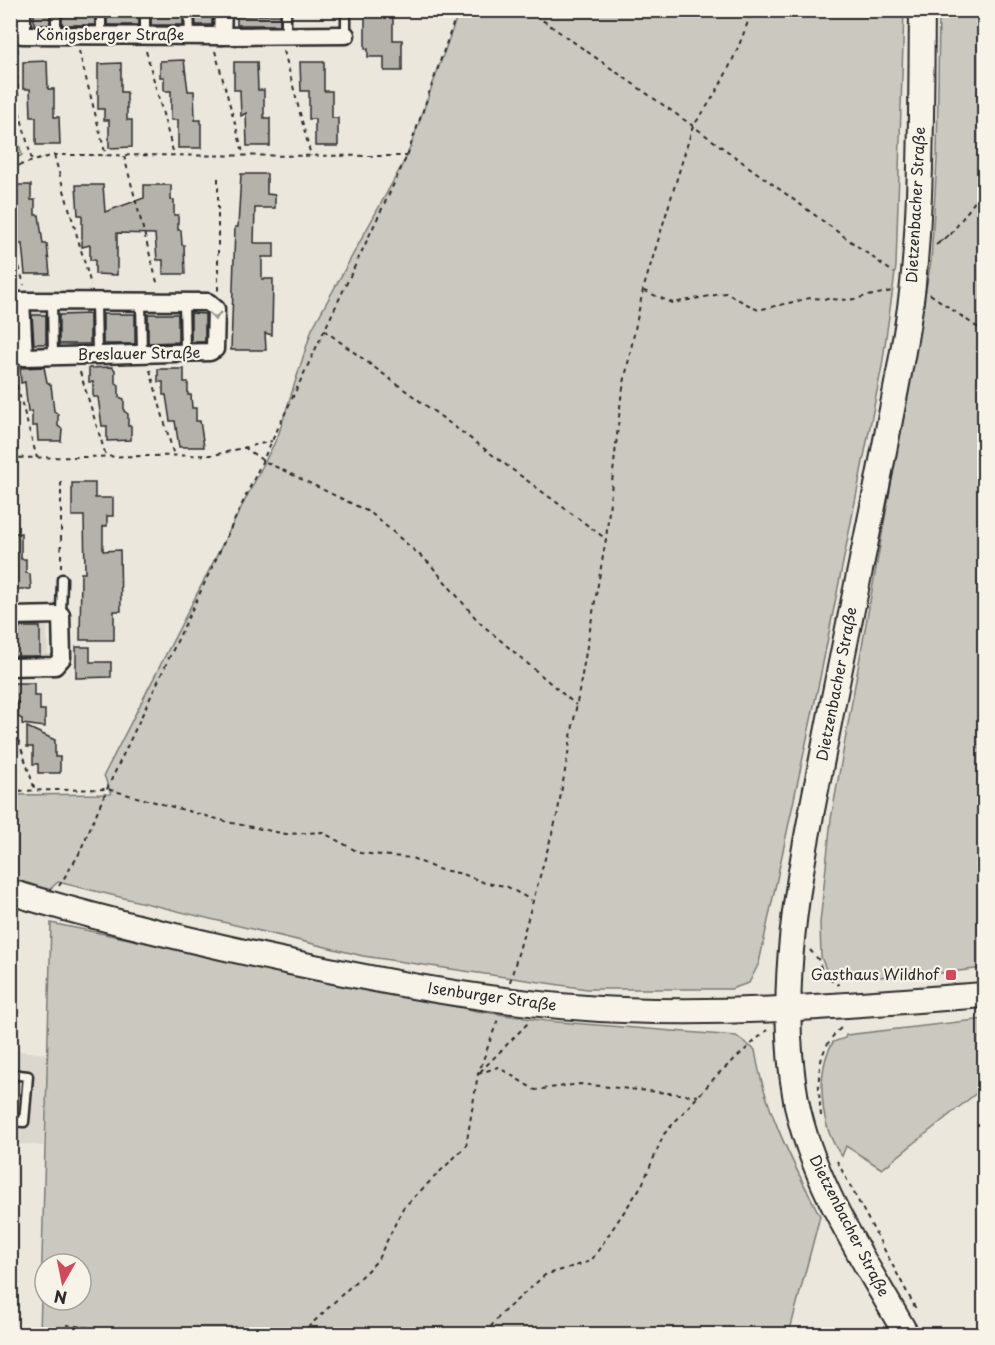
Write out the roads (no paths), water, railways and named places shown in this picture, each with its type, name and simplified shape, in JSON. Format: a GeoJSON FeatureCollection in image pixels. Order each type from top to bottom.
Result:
{"type":"FeatureCollection","features":[{"type":"Feature","properties":{"kind":"main road","name":"Dietzenbacher Straße"},"geometry":{"type":"LineString","coordinates":[[913,1327],[853,1238],[808,1144],[795,1090],[790,1009],[794,925],[810,815],[889,426],[913,287],[920,175],[922,10]]}},
{"type":"Feature","properties":{"kind":"main road","name":"Isenburger Straße"},"geometry":{"type":"LineString","coordinates":[[10,892],[49,904],[223,947],[372,979],[516,1003],[666,1012],[790,1009],[984,995]]}},
{"type":"Feature","properties":{"kind":"street","name":"Königsberger Straße"},"geometry":{"type":"LineString","coordinates":[[22,10],[22,35],[346,35]]}},
{"type":"Feature","properties":{"kind":"street"},"geometry":{"type":"LineString","coordinates":[[217,36],[223,10]]}},
{"type":"Feature","properties":{"kind":"street"},"geometry":{"type":"LineString","coordinates":[[20,302],[184,302]]}},
{"type":"Feature","properties":{"kind":"street","name":"Breslauer Straße"},"geometry":{"type":"LineString","coordinates":[[20,302],[24,357],[210,352],[215,349],[215,306],[208,302],[184,302]]}},
{"type":"Feature","properties":{"kind":"street"},"geometry":{"type":"LineString","coordinates":[[10,615],[62,615],[62,658],[58,665],[10,667]]}},
{"type":"Feature","properties":{"kind":"lane"},"geometry":{"type":"LineString","coordinates":[[56,10],[57,35]]}},
{"type":"Feature","properties":{"kind":"lane"},"geometry":{"type":"LineString","coordinates":[[101,10],[101,35]]}},
{"type":"Feature","properties":{"kind":"lane"},"geometry":{"type":"LineString","coordinates":[[145,10],[145,36]]}},
{"type":"Feature","properties":{"kind":"lane"},"geometry":{"type":"LineString","coordinates":[[189,10],[190,36]]}},
{"type":"Feature","properties":{"kind":"lane"},"geometry":{"type":"LineString","coordinates":[[286,10],[286,35]]}},
{"type":"Feature","properties":{"kind":"lane"},"geometry":{"type":"LineString","coordinates":[[346,10],[346,35]]}},
{"type":"Feature","properties":{"kind":"lane"},"geometry":{"type":"LineString","coordinates":[[52,302],[53,356]]}},
{"type":"Feature","properties":{"kind":"lane"},"geometry":{"type":"LineString","coordinates":[[96,302],[97,354]]}},
{"type":"Feature","properties":{"kind":"lane"},"geometry":{"type":"LineString","coordinates":[[141,302],[143,353]]}},
{"type":"Feature","properties":{"kind":"lane"},"geometry":{"type":"LineString","coordinates":[[184,302],[185,352]]}},
{"type":"Feature","properties":{"kind":"lane"},"geometry":{"type":"LineString","coordinates":[[62,579],[62,615]]}},
{"type":"Feature","properties":{"kind":"lane"},"geometry":{"type":"LineString","coordinates":[[10,1074],[28,1076],[24,1122],[10,1121]]}},
{"type":"Feature","properties":{"kind":"place","name":"Gasthaus Wildhof"},"geometry":{"type":"Point","coordinates":[951,975]}}]}
